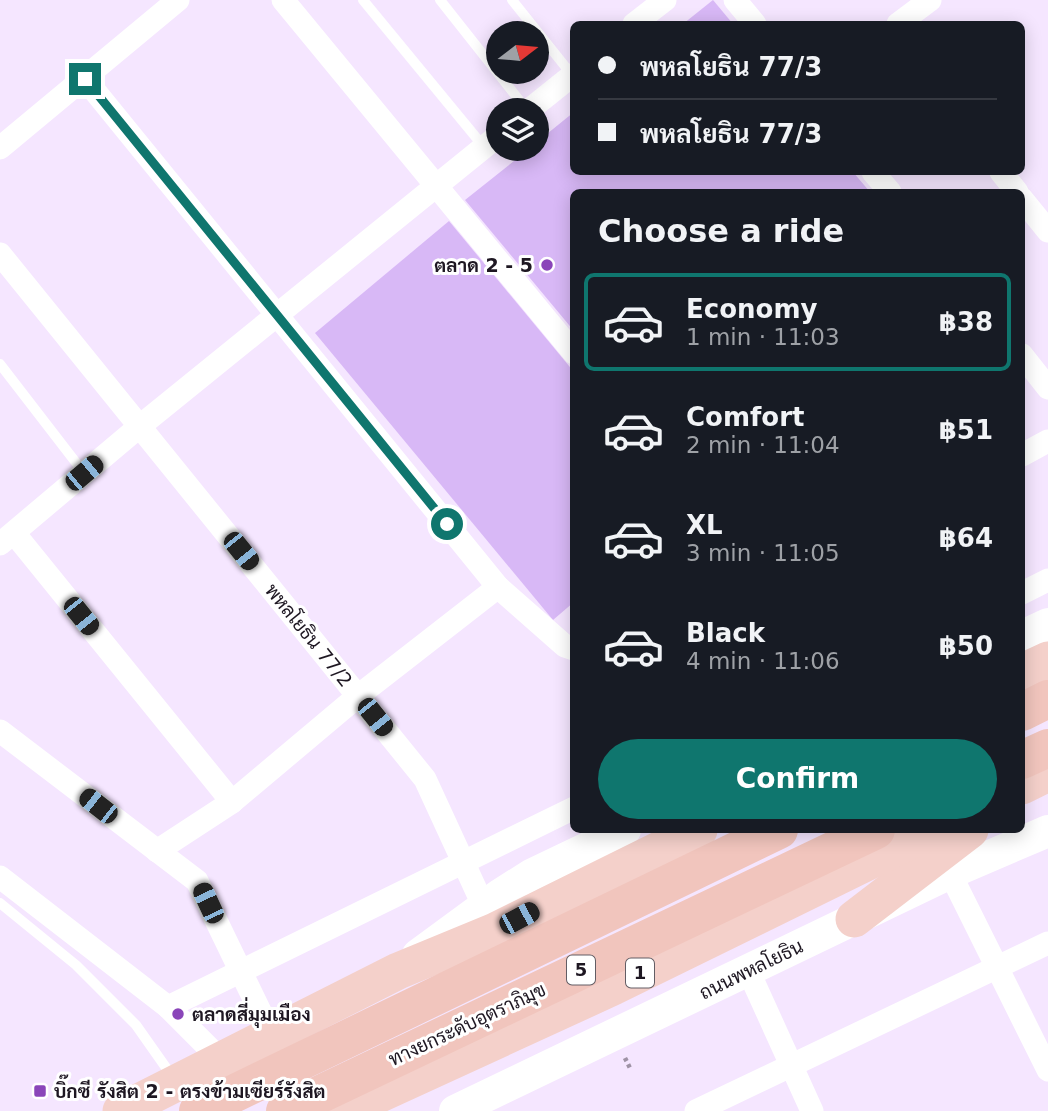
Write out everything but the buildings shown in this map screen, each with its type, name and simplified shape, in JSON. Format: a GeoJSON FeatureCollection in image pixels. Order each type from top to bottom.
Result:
{"type":"FeatureCollection","features":[{"type":"Feature","properties":{"kind":"highway"},"geometry":{"type":"LineString","coordinates":[[1025,671],[1048,660]]}},
{"type":"Feature","properties":{"kind":"highway"},"geometry":{"type":"LineString","coordinates":[[1025,710],[1048,699]]}},
{"type":"Feature","properties":{"kind":"highway"},"geometry":{"type":"LineString","coordinates":[[121,1111],[188,1098],[222,1061],[398,971],[495,931],[693,833]]}},
{"type":"Feature","properties":{"kind":"highway","name":"ทางยกระดับอุตราภิมุข"},"geometry":{"type":"LineString","coordinates":[[188,1098],[772,833]]}},
{"type":"Feature","properties":{"kind":"highway","name":"ทางยกระดับอุตราภิมุข"},"geometry":{"type":"LineString","coordinates":[[285,1111],[870,833]]}},
{"type":"Feature","properties":{"kind":"highway","name":"1"},"geometry":{"type":"LineString","coordinates":[[343,1111],[612,987],[927,833]]}},
{"type":"Feature","properties":{"kind":"highway"},"geometry":{"type":"LineString","coordinates":[[854,919],[966,833]]}},
{"type":"Feature","properties":{"kind":"main road"},"geometry":{"type":"LineString","coordinates":[[1025,635],[1048,624]]}},
{"type":"Feature","properties":{"kind":"main road","name":"ถนนพหลโยธิน"},"geometry":{"type":"LineString","coordinates":[[455,1111],[950,873],[1048,831]]}},
{"type":"Feature","properties":{"kind":"main road"},"geometry":{"type":"LineString","coordinates":[[398,971],[483,905],[531,876],[619,833]]}},
{"type":"Feature","properties":{"kind":"street"},"geometry":{"type":"LineString","coordinates":[[0,148],[178,0]]}},
{"type":"Feature","properties":{"kind":"street"},"geometry":{"type":"LineString","coordinates":[[283,0],[570,348]]}},
{"type":"Feature","properties":{"kind":"street"},"geometry":{"type":"LineString","coordinates":[[638,21],[665,0]]}},
{"type":"Feature","properties":{"kind":"street"},"geometry":{"type":"LineString","coordinates":[[735,0],[752,21]]}},
{"type":"Feature","properties":{"kind":"street"},"geometry":{"type":"LineString","coordinates":[[902,21],[930,0]]}},
{"type":"Feature","properties":{"kind":"street"},"geometry":{"type":"LineString","coordinates":[[543,98],[570,76]]}},
{"type":"Feature","properties":{"kind":"street"},"geometry":{"type":"LineString","coordinates":[[85,79],[498,587],[570,648]]}},
{"type":"Feature","properties":{"kind":"street"},"geometry":{"type":"LineString","coordinates":[[232,802],[5,538],[486,145]]}},
{"type":"Feature","properties":{"kind":"street"},"geometry":{"type":"LineString","coordinates":[[876,175],[887,189]]}},
{"type":"Feature","properties":{"kind":"street"},"geometry":{"type":"LineString","coordinates":[[1003,175],[1015,189]]}},
{"type":"Feature","properties":{"kind":"street","name":"พหลโยธิน 77/2"},"geometry":{"type":"LineString","coordinates":[[0,254],[425,779],[483,905]]}},
{"type":"Feature","properties":{"kind":"street"},"geometry":{"type":"LineString","coordinates":[[1025,359],[1048,388]]}},
{"type":"Feature","properties":{"kind":"street"},"geometry":{"type":"LineString","coordinates":[[1025,453],[1048,441]]}},
{"type":"Feature","properties":{"kind":"street"},"geometry":{"type":"LineString","coordinates":[[1025,592],[1048,580]]}},
{"type":"Feature","properties":{"kind":"street"},"geometry":{"type":"LineString","coordinates":[[158,851],[232,802],[358,696],[498,587]]}},
{"type":"Feature","properties":{"kind":"street"},"geometry":{"type":"LineString","coordinates":[[0,731],[197,881],[272,1036]]}},
{"type":"Feature","properties":{"kind":"street"},"geometry":{"type":"LineString","coordinates":[[169,1007],[570,810]]}},
{"type":"Feature","properties":{"kind":"street"},"geometry":{"type":"LineString","coordinates":[[950,873],[1048,1070]]}},
{"type":"Feature","properties":{"kind":"street"},"geometry":{"type":"LineString","coordinates":[[0,877],[169,1007],[222,1061]]}},
{"type":"Feature","properties":{"kind":"street"},"geometry":{"type":"LineString","coordinates":[[696,1111],[1048,943]]}},
{"type":"Feature","properties":{"kind":"street"},"geometry":{"type":"LineString","coordinates":[[748,970],[812,1111]]}},
{"type":"Feature","properties":{"kind":"lane"},"geometry":{"type":"LineString","coordinates":[[363,0],[486,135]]}},
{"type":"Feature","properties":{"kind":"lane"},"geometry":{"type":"LineString","coordinates":[[440,0],[518,98]]}},
{"type":"Feature","properties":{"kind":"lane"},"geometry":{"type":"LineString","coordinates":[[512,0],[570,70]]}},
{"type":"Feature","properties":{"kind":"lane"},"geometry":{"type":"LineString","coordinates":[[0,364],[84,473]]}},
{"type":"Feature","properties":{"kind":"lane"},"geometry":{"type":"LineString","coordinates":[[0,903],[76,965],[136,1025],[188,1098]]}},
{"type":"Feature","properties":{"kind":"place","name":"ตลาด 2 - 5"},"geometry":{"type":"Point","coordinates":[547,265]}},
{"type":"Feature","properties":{"kind":"place","name":"ตลาดสี่มุมเมือง"},"geometry":{"type":"Point","coordinates":[178,1014]}},
{"type":"Feature","properties":{"kind":"place","name":"บิ๊กซี รังสิต 2 - ตรงข้ามเซียร์รังสิต"},"geometry":{"type":"Point","coordinates":[40,1091]}},
{"type":"Feature","properties":{"kind":"route"},"geometry":{"type":"LineString","coordinates":[[85,79],[447,524]]}}]}
